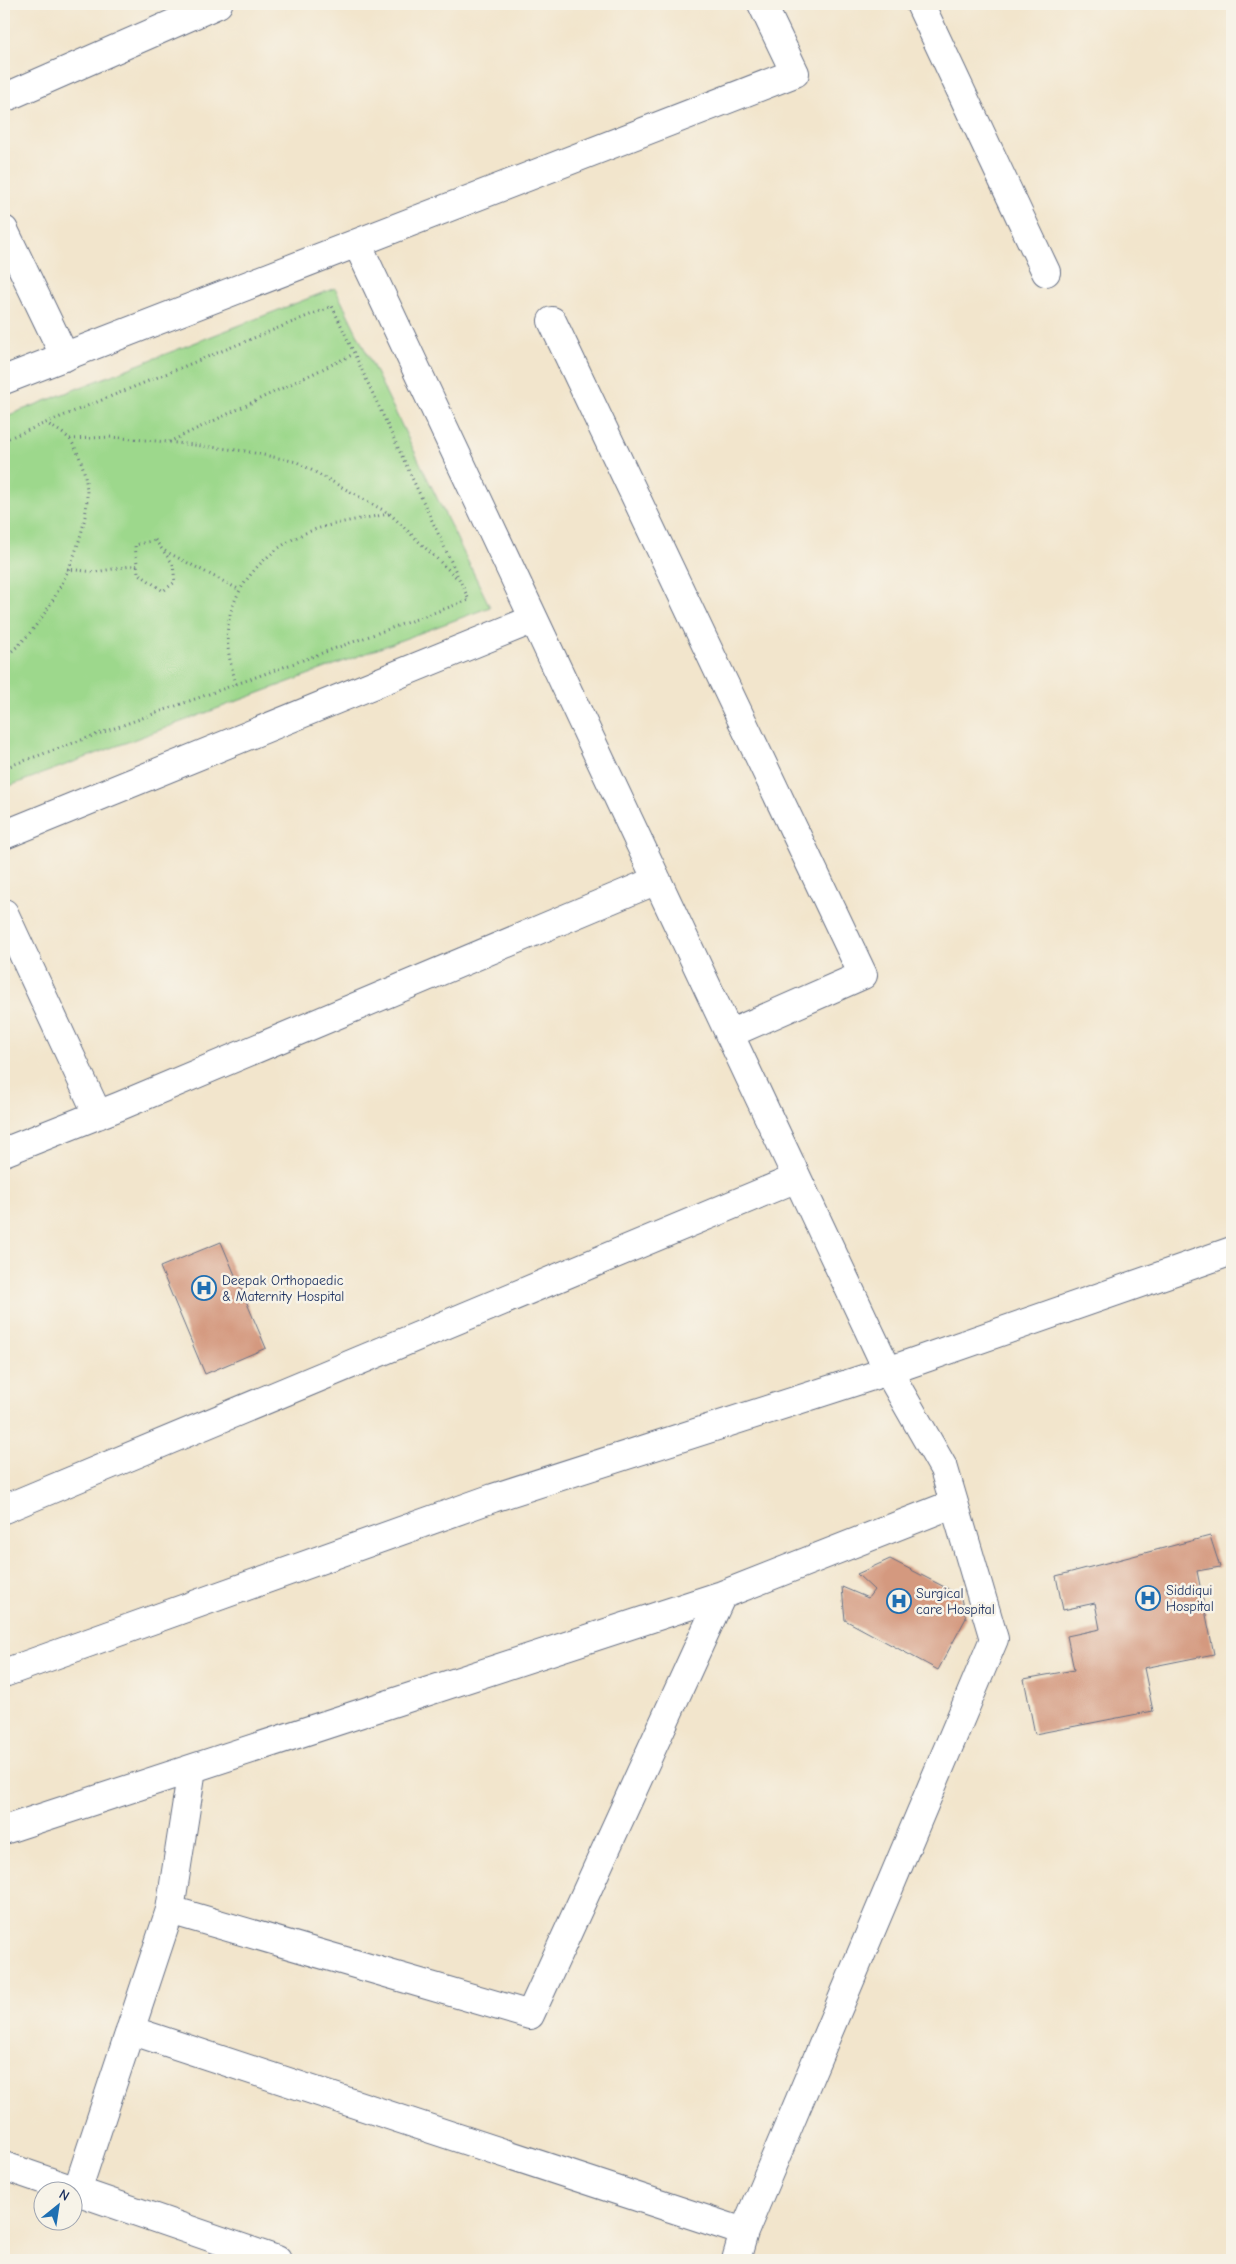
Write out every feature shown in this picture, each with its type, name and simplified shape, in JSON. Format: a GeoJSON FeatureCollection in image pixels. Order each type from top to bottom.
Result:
{"type":"FeatureCollection","features":[{"type":"Feature","properties":{"kind":"street"},"geometry":{"type":"LineString","coordinates":[[4,98],[218,4]]}},
{"type":"Feature","properties":{"kind":"street"},"geometry":{"type":"LineString","coordinates":[[4,380],[795,73],[762,4]]}},
{"type":"Feature","properties":{"kind":"street"},"geometry":{"type":"LineString","coordinates":[[920,4],[1046,272]]}},
{"type":"Feature","properties":{"kind":"street"},"geometry":{"type":"LineString","coordinates":[[4,230],[65,357]]}},
{"type":"Feature","properties":{"kind":"street"},"geometry":{"type":"LineString","coordinates":[[357,243],[888,1371],[944,1469],[994,1639],[744,2232],[736,2260]]}},
{"type":"Feature","properties":{"kind":"street"},"geometry":{"type":"LineString","coordinates":[[552,320],[863,975],[730,1034]]}},
{"type":"Feature","properties":{"kind":"street"},"geometry":{"type":"LineString","coordinates":[[4,834],[534,618]]}},
{"type":"Feature","properties":{"kind":"street"},"geometry":{"type":"LineString","coordinates":[[4,1152],[98,1115],[657,880]]}},
{"type":"Feature","properties":{"kind":"street"},"geometry":{"type":"LineString","coordinates":[[4,913],[98,1115]]}},
{"type":"Feature","properties":{"kind":"street"},"geometry":{"type":"LineString","coordinates":[[4,1509],[797,1178]]}},
{"type":"Feature","properties":{"kind":"street"},"geometry":{"type":"LineString","coordinates":[[4,1673],[494,1498],[888,1371],[1232,1251]]}},
{"type":"Feature","properties":{"kind":"street"},"geometry":{"type":"LineString","coordinates":[[4,1830],[722,1596],[953,1504]]}},
{"type":"Feature","properties":{"kind":"street"},"geometry":{"type":"LineString","coordinates":[[170,1910],[530,2014],[722,1596]]}},
{"type":"Feature","properties":{"kind":"street"},"geometry":{"type":"LineString","coordinates":[[80,2182],[170,1910],[192,1769]]}},
{"type":"Feature","properties":{"kind":"street"},"geometry":{"type":"LineString","coordinates":[[130,2030],[744,2232]]}},
{"type":"Feature","properties":{"kind":"street"},"geometry":{"type":"LineString","coordinates":[[4,2166],[51,2182]]}},
{"type":"Feature","properties":{"kind":"street"},"geometry":{"type":"LineString","coordinates":[[82,2193],[277,2260]]}},
{"type":"Feature","properties":{"kind":"path"},"geometry":{"type":"LineString","coordinates":[[4,440],[332,306],[469,600],[4,768]]}},
{"type":"Feature","properties":{"kind":"path"},"geometry":{"type":"LineString","coordinates":[[168,442],[354,354]]}},
{"type":"Feature","properties":{"kind":"path"},"geometry":{"type":"LineString","coordinates":[[4,656],[39,623],[62,584],[79,540],[87,495],[81,460],[70,439],[46,423]]}},
{"type":"Feature","properties":{"kind":"path"},"geometry":{"type":"LineString","coordinates":[[70,439],[109,437],[168,442],[245,452],[297,462],[390,514],[461,582]]}},
{"type":"Feature","properties":{"kind":"path"},"geometry":{"type":"LineString","coordinates":[[236,684],[227,645],[231,612],[240,590],[264,559],[297,536],[344,522],[390,514]]}},
{"type":"Feature","properties":{"kind":"path"},"geometry":{"type":"LineString","coordinates":[[155,540],[162,549],[174,564],[175,582],[163,591],[138,572],[135,545],[155,540]]}},
{"type":"Feature","properties":{"kind":"path"},"geometry":{"type":"LineString","coordinates":[[162,549],[240,590]]}},
{"type":"Feature","properties":{"kind":"path"},"geometry":{"type":"LineString","coordinates":[[67,569],[95,572],[137,565]]}},
{"type":"Feature","properties":{"kind":"green space"},"geometry":{"type":"Polygon","coordinates":[[[335,288],[490,607],[4,788],[4,417],[335,288]]]}},
{"type":"Feature","properties":{"kind":"building"},"geometry":{"type":"Polygon","coordinates":[[[221,1242],[266,1348],[205,1374],[160,1267],[221,1242]]]}},
{"type":"Feature","properties":{"kind":"building"},"geometry":{"type":"Polygon","coordinates":[[[1210,1536],[1220,1567],[1197,1571],[1214,1654],[1144,1668],[1153,1711],[1035,1734],[1024,1679],[1074,1670],[1067,1636],[1100,1629],[1095,1603],[1063,1610],[1056,1576],[1210,1536]]]}},
{"type":"Feature","properties":{"kind":"building"},"geometry":{"type":"Polygon","coordinates":[[[890,1559],[960,1595],[966,1618],[938,1670],[845,1620],[842,1587],[868,1598],[874,1590],[857,1574],[890,1559]]]}},
{"type":"Feature","properties":{"kind":"place","name":"Deepak Orthopaedic & Maternity Hospital"},"geometry":{"type":"Point","coordinates":[204,1288]}},
{"type":"Feature","properties":{"kind":"place","name":"Siddiqui Hospital"},"geometry":{"type":"Point","coordinates":[1148,1598]}},
{"type":"Feature","properties":{"kind":"place","name":"Surgical care Hospital"},"geometry":{"type":"Point","coordinates":[899,1601]}}]}
